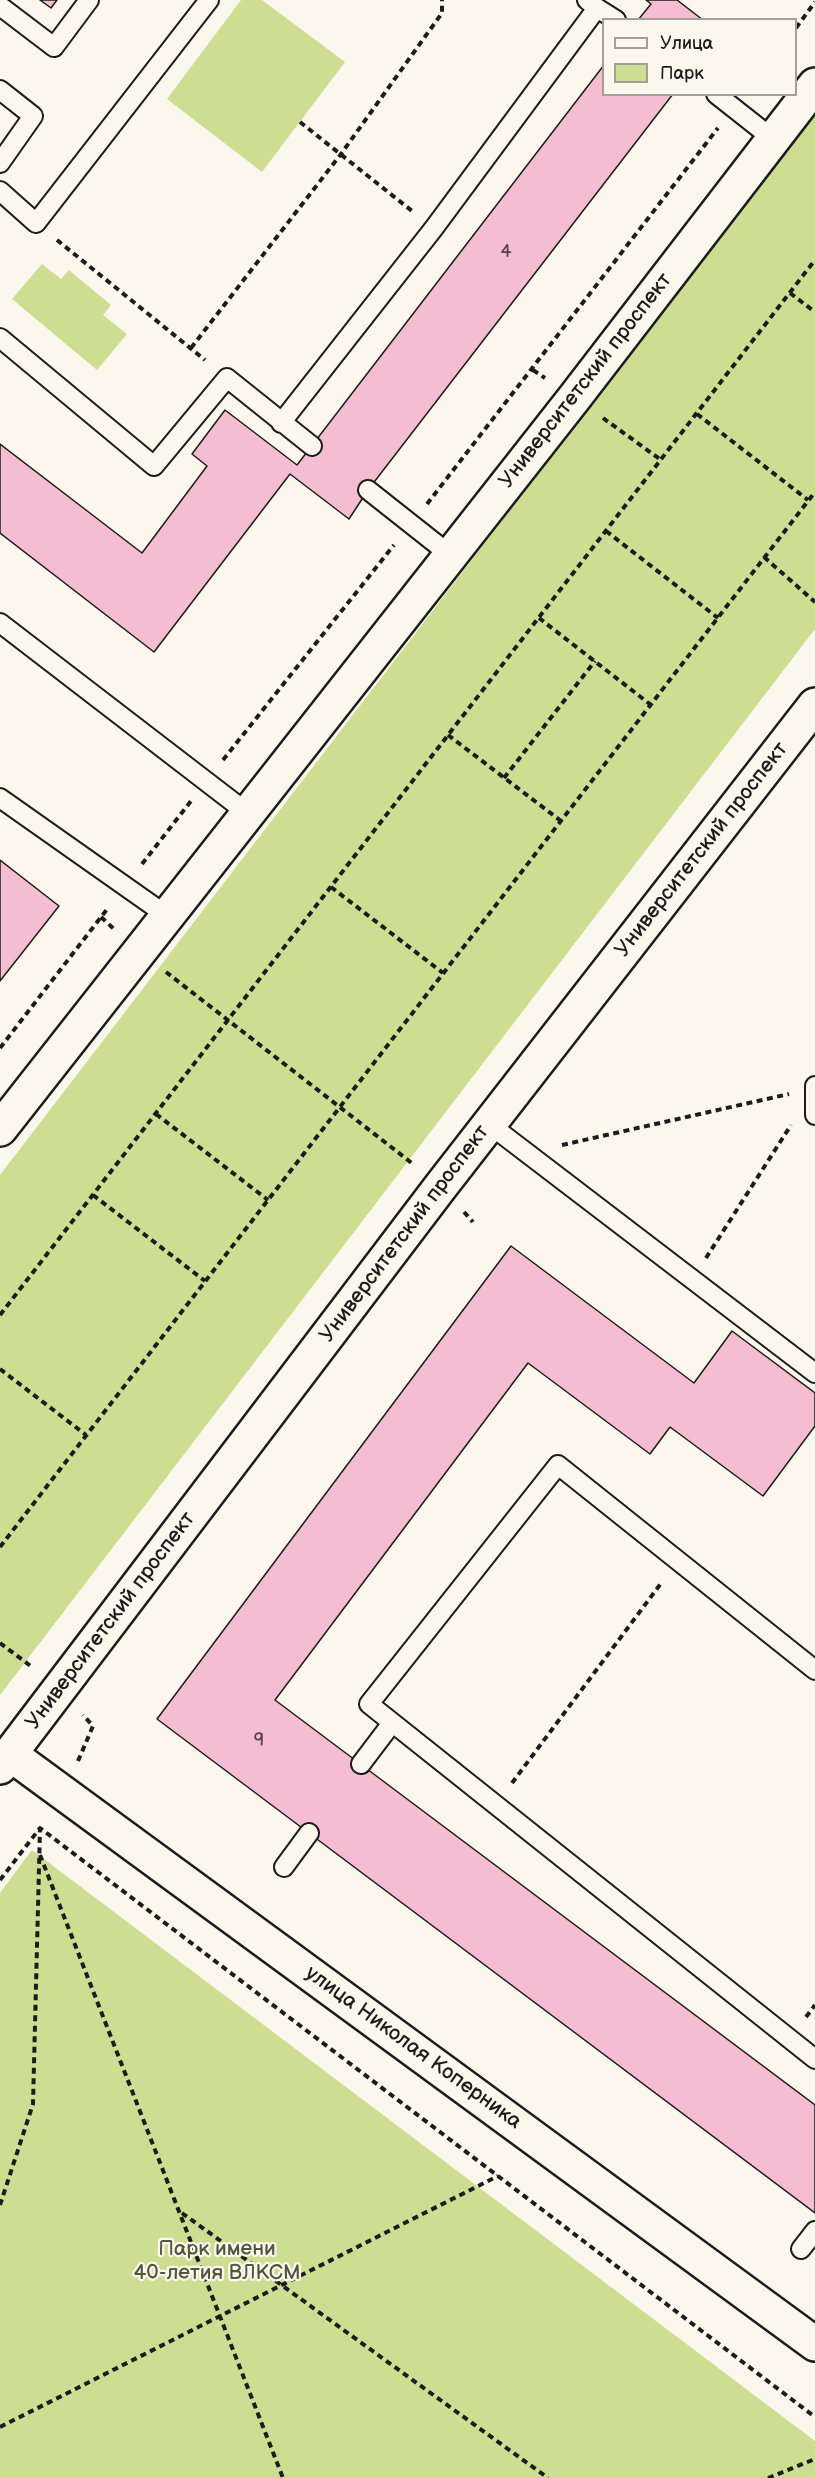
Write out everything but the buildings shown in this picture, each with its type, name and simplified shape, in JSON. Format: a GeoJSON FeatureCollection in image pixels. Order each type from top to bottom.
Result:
{"type":"FeatureCollection","features":[{"type":"Feature","properties":{"kind":"main road","name":"Университетский проспект"},"geometry":{"type":"LineString","coordinates":[[0,1129],[246,812],[575,397],[815,85]]}},
{"type":"Feature","properties":{"kind":"main road","name":"Университетский проспект"},"geometry":{"type":"LineString","coordinates":[[5,1760],[441,1186],[815,705]]}},
{"type":"Feature","properties":{"kind":"main road","name":"улица Николая Коперника"},"geometry":{"type":"LineString","coordinates":[[5,1760],[64,1793],[815,2344]]}},
{"type":"Feature","properties":{"kind":"lane"},"geometry":{"type":"LineString","coordinates":[[0,6],[54,47],[89,0]]}},
{"type":"Feature","properties":{"kind":"lane"},"geometry":{"type":"LineString","coordinates":[[0,191],[36,223],[209,0]]}},
{"type":"Feature","properties":{"kind":"lane"},"geometry":{"type":"LineString","coordinates":[[281,423],[434,228],[592,4],[613,18]]}},
{"type":"Feature","properties":{"kind":"lane"},"geometry":{"type":"LineString","coordinates":[[0,90],[33,116],[0,163]]}},
{"type":"Feature","properties":{"kind":"lane"},"geometry":{"type":"LineString","coordinates":[[719,96],[773,139]]}},
{"type":"Feature","properties":{"kind":"lane"},"geometry":{"type":"LineString","coordinates":[[0,338],[154,466],[227,378],[312,446]]}},
{"type":"Feature","properties":{"kind":"lane"},"geometry":{"type":"LineString","coordinates":[[368,490],[449,554]]}},
{"type":"Feature","properties":{"kind":"lane"},"geometry":{"type":"LineString","coordinates":[[0,623],[246,812]]}},
{"type":"Feature","properties":{"kind":"lane"},"geometry":{"type":"LineString","coordinates":[[0,798],[166,915]]}},
{"type":"Feature","properties":{"kind":"lane"},"geometry":{"type":"LineString","coordinates":[[814,1088],[815,1115]]}},
{"type":"Feature","properties":{"kind":"lane"},"geometry":{"type":"LineString","coordinates":[[489,1124],[815,1373]]}},
{"type":"Feature","properties":{"kind":"lane"},"geometry":{"type":"LineString","coordinates":[[815,1669],[558,1465],[369,1704],[815,2059]]}},
{"type":"Feature","properties":{"kind":"lane"},"geometry":{"type":"LineString","coordinates":[[361,1764],[392,1723]]}},
{"type":"Feature","properties":{"kind":"lane"},"geometry":{"type":"LineString","coordinates":[[284,1867],[309,1833]]}},
{"type":"Feature","properties":{"kind":"lane"},"geometry":{"type":"LineString","coordinates":[[801,2249],[815,2231]]}},
{"type":"Feature","properties":{"kind":"path"},"geometry":{"type":"LineString","coordinates":[[191,348],[341,154],[442,13],[442,0]]}},
{"type":"Feature","properties":{"kind":"path"},"geometry":{"type":"LineString","coordinates":[[797,25],[815,2]]}},
{"type":"Feature","properties":{"kind":"path"},"geometry":{"type":"LineString","coordinates":[[0,1048],[206,781],[533,370],[734,108]]}},
{"type":"Feature","properties":{"kind":"path"},"geometry":{"type":"LineString","coordinates":[[300,122],[434,228]]}},
{"type":"Feature","properties":{"kind":"path"},"geometry":{"type":"LineString","coordinates":[[36,223],[227,378]]}},
{"type":"Feature","properties":{"kind":"path"},"geometry":{"type":"LineString","coordinates":[[0,1315],[815,260]]}},
{"type":"Feature","properties":{"kind":"path"},"geometry":{"type":"LineString","coordinates":[[790,293],[815,312]]}},
{"type":"Feature","properties":{"kind":"path"},"geometry":{"type":"LineString","coordinates":[[575,397],[661,460]]}},
{"type":"Feature","properties":{"kind":"path"},"geometry":{"type":"LineString","coordinates":[[697,414],[808,500]]}},
{"type":"Feature","properties":{"kind":"path"},"geometry":{"type":"LineString","coordinates":[[0,1547],[815,492]]}},
{"type":"Feature","properties":{"kind":"path"},"geometry":{"type":"LineString","coordinates":[[606,531],[718,618]]}},
{"type":"Feature","properties":{"kind":"path"},"geometry":{"type":"LineString","coordinates":[[764,558],[815,602]]}},
{"type":"Feature","properties":{"kind":"path"},"geometry":{"type":"LineString","coordinates":[[539,618],[651,705]]}},
{"type":"Feature","properties":{"kind":"path"},"geometry":{"type":"LineString","coordinates":[[504,778],[595,661]]}},
{"type":"Feature","properties":{"kind":"path"},"geometry":{"type":"LineString","coordinates":[[448,735],[561,821]]}},
{"type":"Feature","properties":{"kind":"path"},"geometry":{"type":"LineString","coordinates":[[331,887],[443,974]]}},
{"type":"Feature","properties":{"kind":"path"},"geometry":{"type":"LineString","coordinates":[[140,951],[441,1186]]}},
{"type":"Feature","properties":{"kind":"path"},"geometry":{"type":"LineString","coordinates":[[526,1154],[814,1088]]}},
{"type":"Feature","properties":{"kind":"path"},"geometry":{"type":"LineString","coordinates":[[693,1280],[814,1088]]}},
{"type":"Feature","properties":{"kind":"path"},"geometry":{"type":"LineString","coordinates":[[156,1114],[268,1200]]}},
{"type":"Feature","properties":{"kind":"path"},"geometry":{"type":"LineString","coordinates":[[93,1195],[205,1281]]}},
{"type":"Feature","properties":{"kind":"path"},"geometry":{"type":"LineString","coordinates":[[0,1369],[86,1436]]}},
{"type":"Feature","properties":{"kind":"path"},"geometry":{"type":"LineString","coordinates":[[496,1805],[678,1560]]}},
{"type":"Feature","properties":{"kind":"path"},"geometry":{"type":"LineString","coordinates":[[0,1880],[64,1793],[93,1726],[60,1689]]}},
{"type":"Feature","properties":{"kind":"path"},"geometry":{"type":"LineString","coordinates":[[0,2205],[33,2104],[40,1828]]}},
{"type":"Feature","properties":{"kind":"path"},"geometry":{"type":"LineString","coordinates":[[40,1828],[815,2417]]}},
{"type":"Feature","properties":{"kind":"path"},"geometry":{"type":"LineString","coordinates":[[39,1856],[181,2212],[283,2478]]}},
{"type":"Feature","properties":{"kind":"path"},"geometry":{"type":"LineString","coordinates":[[0,2427],[498,2176]]}},
{"type":"Feature","properties":{"kind":"path"},"geometry":{"type":"LineString","coordinates":[[181,2212],[548,2478]]}},
{"type":"Feature","properties":{"kind":"path"},"geometry":{"type":"LineString","coordinates":[[768,2478],[815,2459]]}},
{"type":"Feature","properties":{"kind":"green space"},"geometry":{"type":"Polygon","coordinates":[[[241,0],[262,0],[345,62],[262,172],[167,99],[241,0]]]}},
{"type":"Feature","properties":{"kind":"green space"},"geometry":{"type":"Polygon","coordinates":[[[815,112],[815,629],[0,1695],[0,1175],[815,112]]]}},
{"type":"Feature","properties":{"kind":"green space"},"geometry":{"type":"Polygon","coordinates":[[[42,264],[61,279],[69,270],[111,305],[103,315],[127,334],[97,370],[12,299],[42,264]]]}},
{"type":"Feature","properties":{"kind":"green space","name":"Парк имени 40-летия ВЛКСМ"},"geometry":{"type":"Polygon","coordinates":[[[32,1850],[815,2441],[815,2478],[0,2478],[0,1893],[32,1850]]]}}]}
